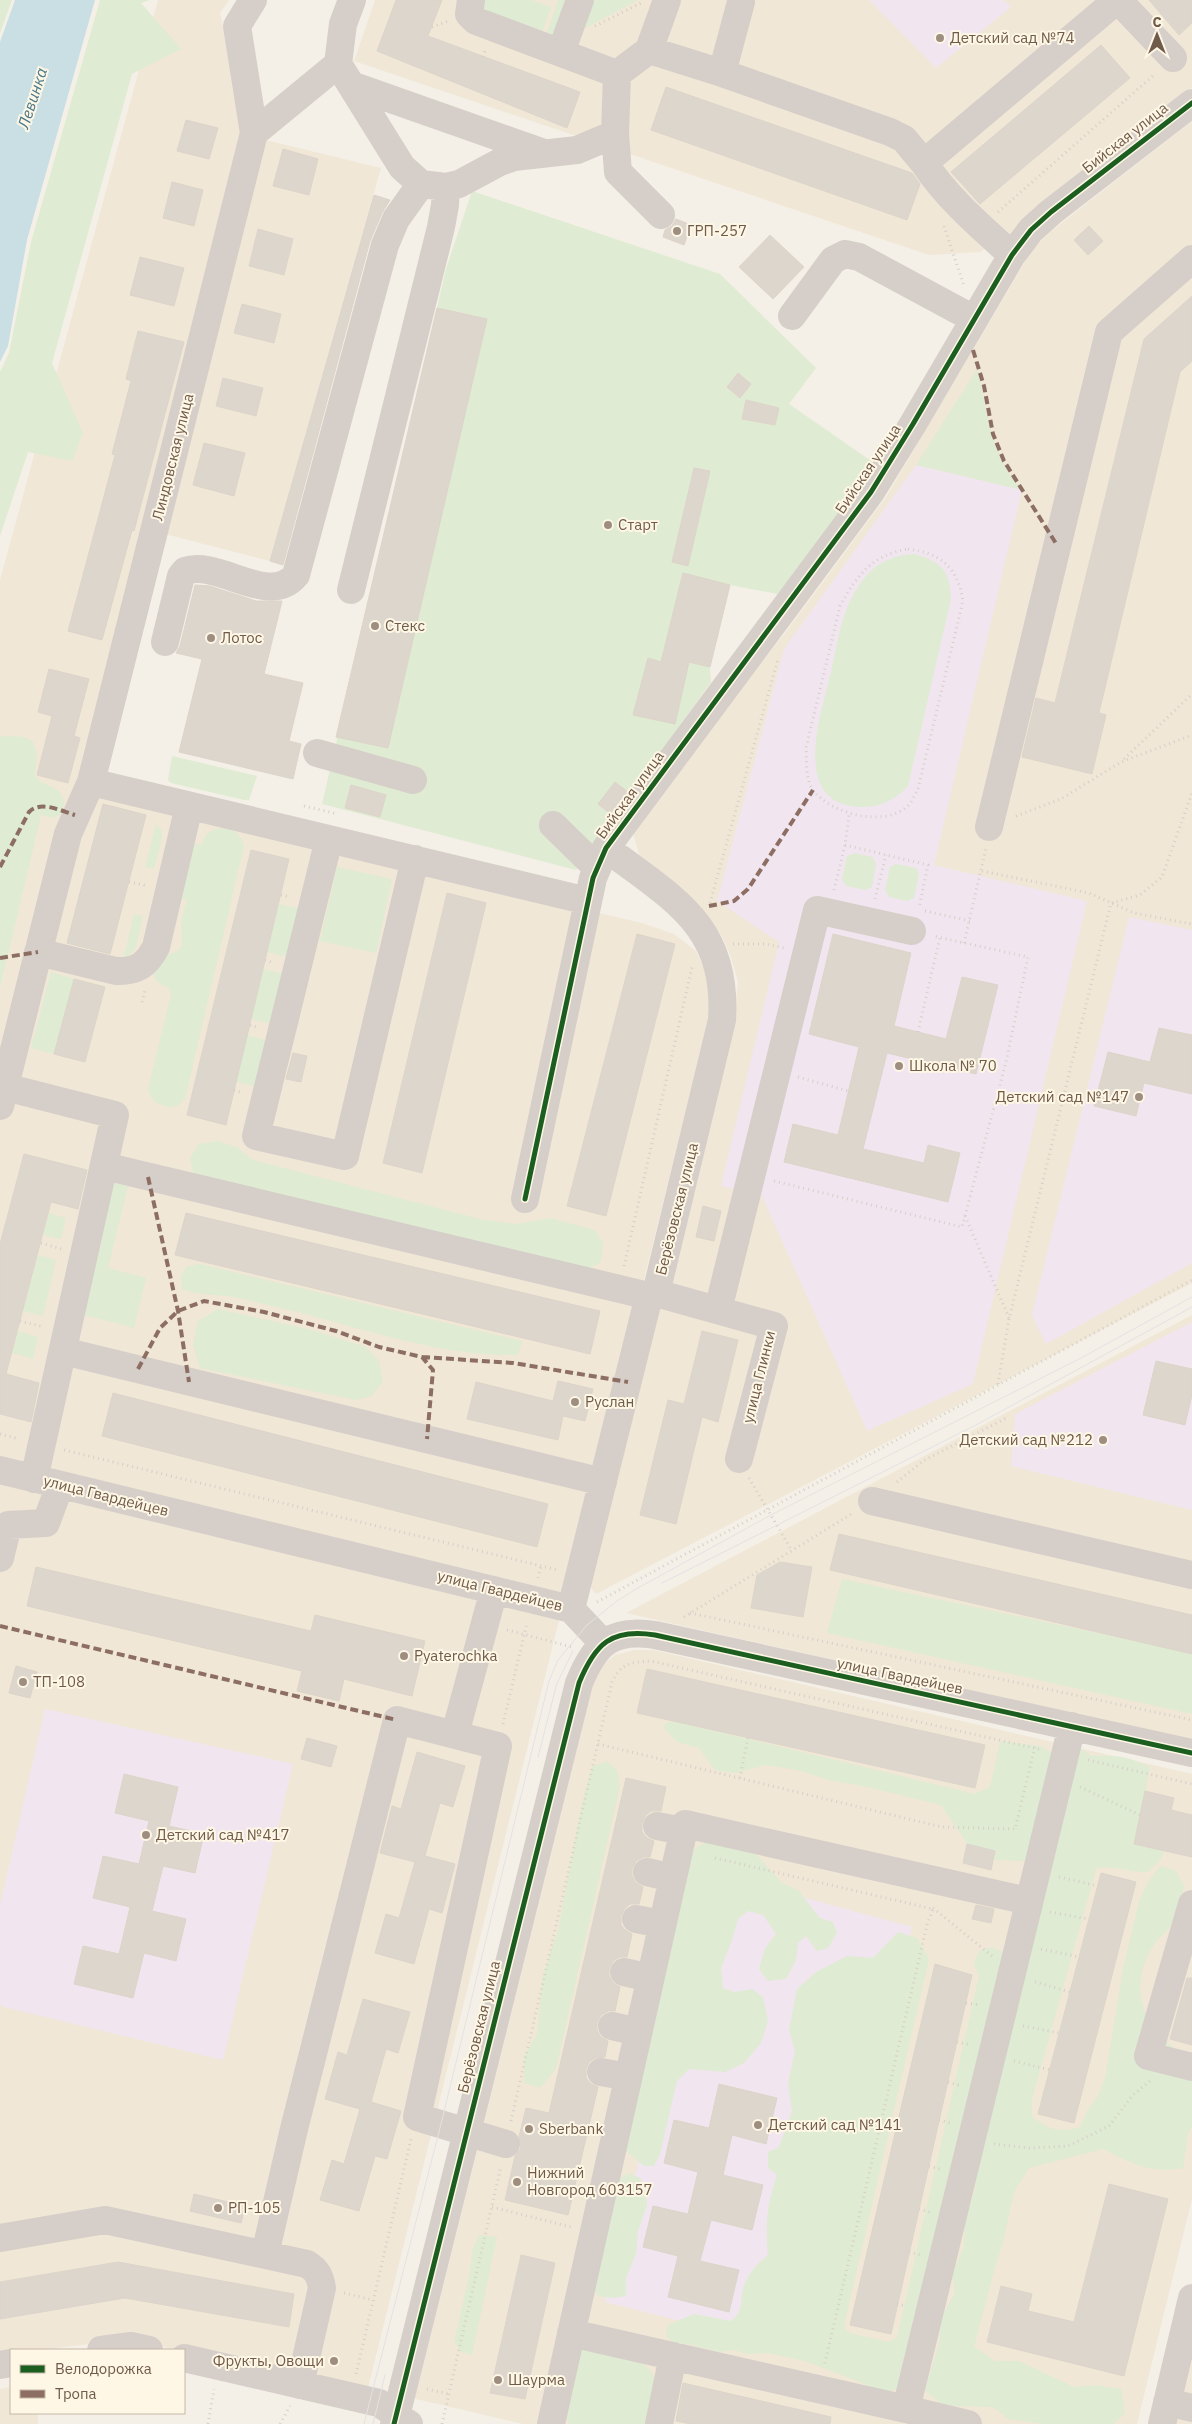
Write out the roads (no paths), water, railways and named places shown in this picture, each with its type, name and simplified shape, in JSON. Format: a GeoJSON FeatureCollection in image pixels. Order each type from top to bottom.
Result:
{"type":"FeatureCollection","features":[{"type":"Feature","properties":{"kind":"street","name":"Линдовская улица"},"geometry":{"type":"LineString","coordinates":[[2,1094],[68,834],[91,782],[254,132],[237,26],[253,0]]}},
{"type":"Feature","properties":{"kind":"street"},"geometry":{"type":"LineString","coordinates":[[351,590],[445,205],[434,186],[402,167],[345,75],[343,24],[352,0]]}},
{"type":"Feature","properties":{"kind":"street"},"geometry":{"type":"LineString","coordinates":[[471,0],[469,14],[476,20],[563,46],[618,74]]}},
{"type":"Feature","properties":{"kind":"street"},"geometry":{"type":"LineString","coordinates":[[563,46],[580,0]]}},
{"type":"Feature","properties":{"kind":"street"},"geometry":{"type":"LineString","coordinates":[[661,215],[618,172],[615,134],[618,74],[649,50],[667,0]]}},
{"type":"Feature","properties":{"kind":"street"},"geometry":{"type":"LineString","coordinates":[[924,163],[1118,0],[1173,58]]}},
{"type":"Feature","properties":{"kind":"street"},"geometry":{"type":"LineString","coordinates":[[722,73],[741,2]]}},
{"type":"Feature","properties":{"kind":"street"},"geometry":{"type":"LineString","coordinates":[[649,50],[722,73],[890,132],[904,139],[916,151],[932,176],[981,227],[1012,255]]}},
{"type":"Feature","properties":{"kind":"street"},"geometry":{"type":"LineString","coordinates":[[254,132],[345,75]]}},
{"type":"Feature","properties":{"kind":"street"},"geometry":{"type":"LineString","coordinates":[[345,75],[544,153]]}},
{"type":"Feature","properties":{"kind":"street","name":"Бийская улица"},"geometry":{"type":"LineString","coordinates":[[596,874],[870,492],[913,424],[1012,255],[1031,230],[1051,212],[1192,103]]}},
{"type":"Feature","properties":{"kind":"street"},"geometry":{"type":"LineString","coordinates":[[165,642],[181,576],[185,571],[199,569],[274,587],[290,582],[296,575],[385,244],[396,219],[434,186],[459,184],[500,162],[514,157],[577,150],[615,134]]}},
{"type":"Feature","properties":{"kind":"street"},"geometry":{"type":"LineString","coordinates":[[792,316],[833,260],[845,254],[860,257],[974,319]]}},
{"type":"Feature","properties":{"kind":"street"},"geometry":{"type":"LineString","coordinates":[[989,826],[1109,332],[1192,259]]}},
{"type":"Feature","properties":{"kind":"street"},"geometry":{"type":"LineString","coordinates":[[317,753],[413,780]]}},
{"type":"Feature","properties":{"kind":"street"},"geometry":{"type":"LineString","coordinates":[[91,782],[415,859],[596,874],[525,1198]]}},
{"type":"Feature","properties":{"kind":"street"},"geometry":{"type":"LineString","coordinates":[[38,952],[116,971],[129,971],[140,967],[150,958],[156,947],[189,806]]}},
{"type":"Feature","properties":{"kind":"street","name":"Берёзовская улица"},"geometry":{"type":"LineString","coordinates":[[553,825],[596,874],[680,905],[699,926],[713,951],[723,984],[722,1020],[571,1608]]}},
{"type":"Feature","properties":{"kind":"street"},"geometry":{"type":"LineString","coordinates":[[329,839],[256,1136],[345,1156],[415,859]]}},
{"type":"Feature","properties":{"kind":"street"},"geometry":{"type":"LineString","coordinates":[[718,1310],[818,910],[915,920]]}},
{"type":"Feature","properties":{"kind":"street"},"geometry":{"type":"LineString","coordinates":[[2,1094],[115,1115],[34,1479]]}},
{"type":"Feature","properties":{"kind":"street","name":"улица Глинки"},"geometry":{"type":"LineString","coordinates":[[104,1166],[618,1289],[653,1294],[774,1326],[739,1459]]}},
{"type":"Feature","properties":{"kind":"street"},"geometry":{"type":"LineString","coordinates":[[63,1351],[603,1482]]}},
{"type":"Feature","properties":{"kind":"street","name":"улица Гвардейцев"},"geometry":{"type":"LineString","coordinates":[[0,1470],[571,1608],[598,1648],[617,1635],[636,1632],[655,1635],[1192,1753]]}},
{"type":"Feature","properties":{"kind":"street"},"geometry":{"type":"LineString","coordinates":[[0,1558],[8,1525],[46,1522],[60,1485]]}},
{"type":"Feature","properties":{"kind":"street"},"geometry":{"type":"LineString","coordinates":[[872,1501],[1192,1575]]}},
{"type":"Feature","properties":{"kind":"street"},"geometry":{"type":"LineString","coordinates":[[455,1734],[494,1590]]}},
{"type":"Feature","properties":{"kind":"street","name":"Берёзовская улица"},"geometry":{"type":"LineString","coordinates":[[400,2421],[465,2132],[579,1683],[598,1648]]}},
{"type":"Feature","properties":{"kind":"street"},"geometry":{"type":"LineString","coordinates":[[265,2254],[294,2129],[397,1720],[498,1746],[416,2116],[506,2144]]}},
{"type":"Feature","properties":{"kind":"street"},"geometry":{"type":"LineString","coordinates":[[906,2409],[1072,1726]]}},
{"type":"Feature","properties":{"kind":"street"},"geometry":{"type":"LineString","coordinates":[[551,2424],[662,1924],[660,1875],[670,1828],[685,1824],[1027,1905]]}},
{"type":"Feature","properties":{"kind":"street"},"geometry":{"type":"LineString","coordinates":[[1180,2064],[1148,2056],[1192,1904]]}},
{"type":"Feature","properties":{"kind":"street"},"geometry":{"type":"LineString","coordinates":[[636,1919],[662,1924]]}},
{"type":"Feature","properties":{"kind":"street"},"geometry":{"type":"LineString","coordinates":[[624,1972],[650,1978]]}},
{"type":"Feature","properties":{"kind":"street"},"geometry":{"type":"LineString","coordinates":[[612,2026],[638,2032]]}},
{"type":"Feature","properties":{"kind":"street"},"geometry":{"type":"LineString","coordinates":[[601,2072],[628,2077]]}},
{"type":"Feature","properties":{"kind":"street"},"geometry":{"type":"LineString","coordinates":[[0,2238],[105,2220],[307,2264],[316,2270],[322,2288],[300,2385]]}},
{"type":"Feature","properties":{"kind":"street"},"geometry":{"type":"LineString","coordinates":[[1174,2411],[1192,2298]]}},
{"type":"Feature","properties":{"kind":"street"},"geometry":{"type":"LineString","coordinates":[[571,2333],[968,2424]]}},
{"type":"Feature","properties":{"kind":"street"},"geometry":{"type":"LineString","coordinates":[[108,2349],[131,2346],[144,2349]]}},
{"type":"Feature","properties":{"kind":"street"},"geometry":{"type":"LineString","coordinates":[[659,2424],[673,2356]]}},
{"type":"Feature","properties":{"kind":"street"},"geometry":{"type":"LineString","coordinates":[[185,2358],[378,2403],[400,2421]]}},
{"type":"Feature","properties":{"kind":"water","name":"Левинка"},"geometry":{"type":"Polygon","coordinates":[[[15,0],[95,0],[27,240],[8,346],[0,362],[0,42],[15,0]]]}},
{"type":"Feature","properties":{"kind":"tram line"},"geometry":{"type":"LineString","coordinates":[[364,2424],[441,2124],[549,1681],[558,1660],[587,1625],[617,1601],[636,1589],[771,1515],[1081,1358],[1192,1297]]}},
{"type":"Feature","properties":{"kind":"tram line"},"geometry":{"type":"LineString","coordinates":[[662,1583],[976,1425],[1192,1307]]}},
{"type":"Feature","properties":{"kind":"tram line"},"geometry":{"type":"LineString","coordinates":[[538,1757],[557,1683],[573,1651]]}},
{"type":"Feature","properties":{"kind":"tram line"},"geometry":{"type":"LineString","coordinates":[[373,2424],[385,2375]]}},
{"type":"Feature","properties":{"kind":"place","name":"Детский сад №74"},"geometry":{"type":"Point","coordinates":[940,38]}},
{"type":"Feature","properties":{"kind":"place","name":"ГРП-257"},"geometry":{"type":"Point","coordinates":[677,231]}},
{"type":"Feature","properties":{"kind":"place","name":"Старт"},"geometry":{"type":"Point","coordinates":[608,525]}},
{"type":"Feature","properties":{"kind":"place","name":"Стекс"},"geometry":{"type":"Point","coordinates":[375,626]}},
{"type":"Feature","properties":{"kind":"place","name":"Лотос"},"geometry":{"type":"Point","coordinates":[211,638]}},
{"type":"Feature","properties":{"kind":"place","name":"Школа № 70"},"geometry":{"type":"Point","coordinates":[899,1066]}},
{"type":"Feature","properties":{"kind":"place","name":"Детский сад №147"},"geometry":{"type":"Point","coordinates":[1139,1097]}},
{"type":"Feature","properties":{"kind":"place","name":"Руслан"},"geometry":{"type":"Point","coordinates":[575,1402]}},
{"type":"Feature","properties":{"kind":"place","name":"Детский сад №212"},"geometry":{"type":"Point","coordinates":[1103,1440]}},
{"type":"Feature","properties":{"kind":"place","name":"Pyaterochka"},"geometry":{"type":"Point","coordinates":[404,1656]}},
{"type":"Feature","properties":{"kind":"place","name":"ТП-108"},"geometry":{"type":"Point","coordinates":[23,1682]}},
{"type":"Feature","properties":{"kind":"place","name":"Детский сад №417"},"geometry":{"type":"Point","coordinates":[146,1835]}},
{"type":"Feature","properties":{"kind":"place","name":"Детский сад №141"},"geometry":{"type":"Point","coordinates":[758,2125]}},
{"type":"Feature","properties":{"kind":"place","name":"Sberbank"},"geometry":{"type":"Point","coordinates":[529,2129]}},
{"type":"Feature","properties":{"kind":"place","name":"Нижний Новгород 603157"},"geometry":{"type":"Point","coordinates":[517,2182]}},
{"type":"Feature","properties":{"kind":"place","name":"РП-105"},"geometry":{"type":"Point","coordinates":[218,2208]}},
{"type":"Feature","properties":{"kind":"place","name":"Фрукты, Овощи"},"geometry":{"type":"Point","coordinates":[334,2361]}},
{"type":"Feature","properties":{"kind":"place","name":"Шаурма"},"geometry":{"type":"Point","coordinates":[498,2380]}}]}
